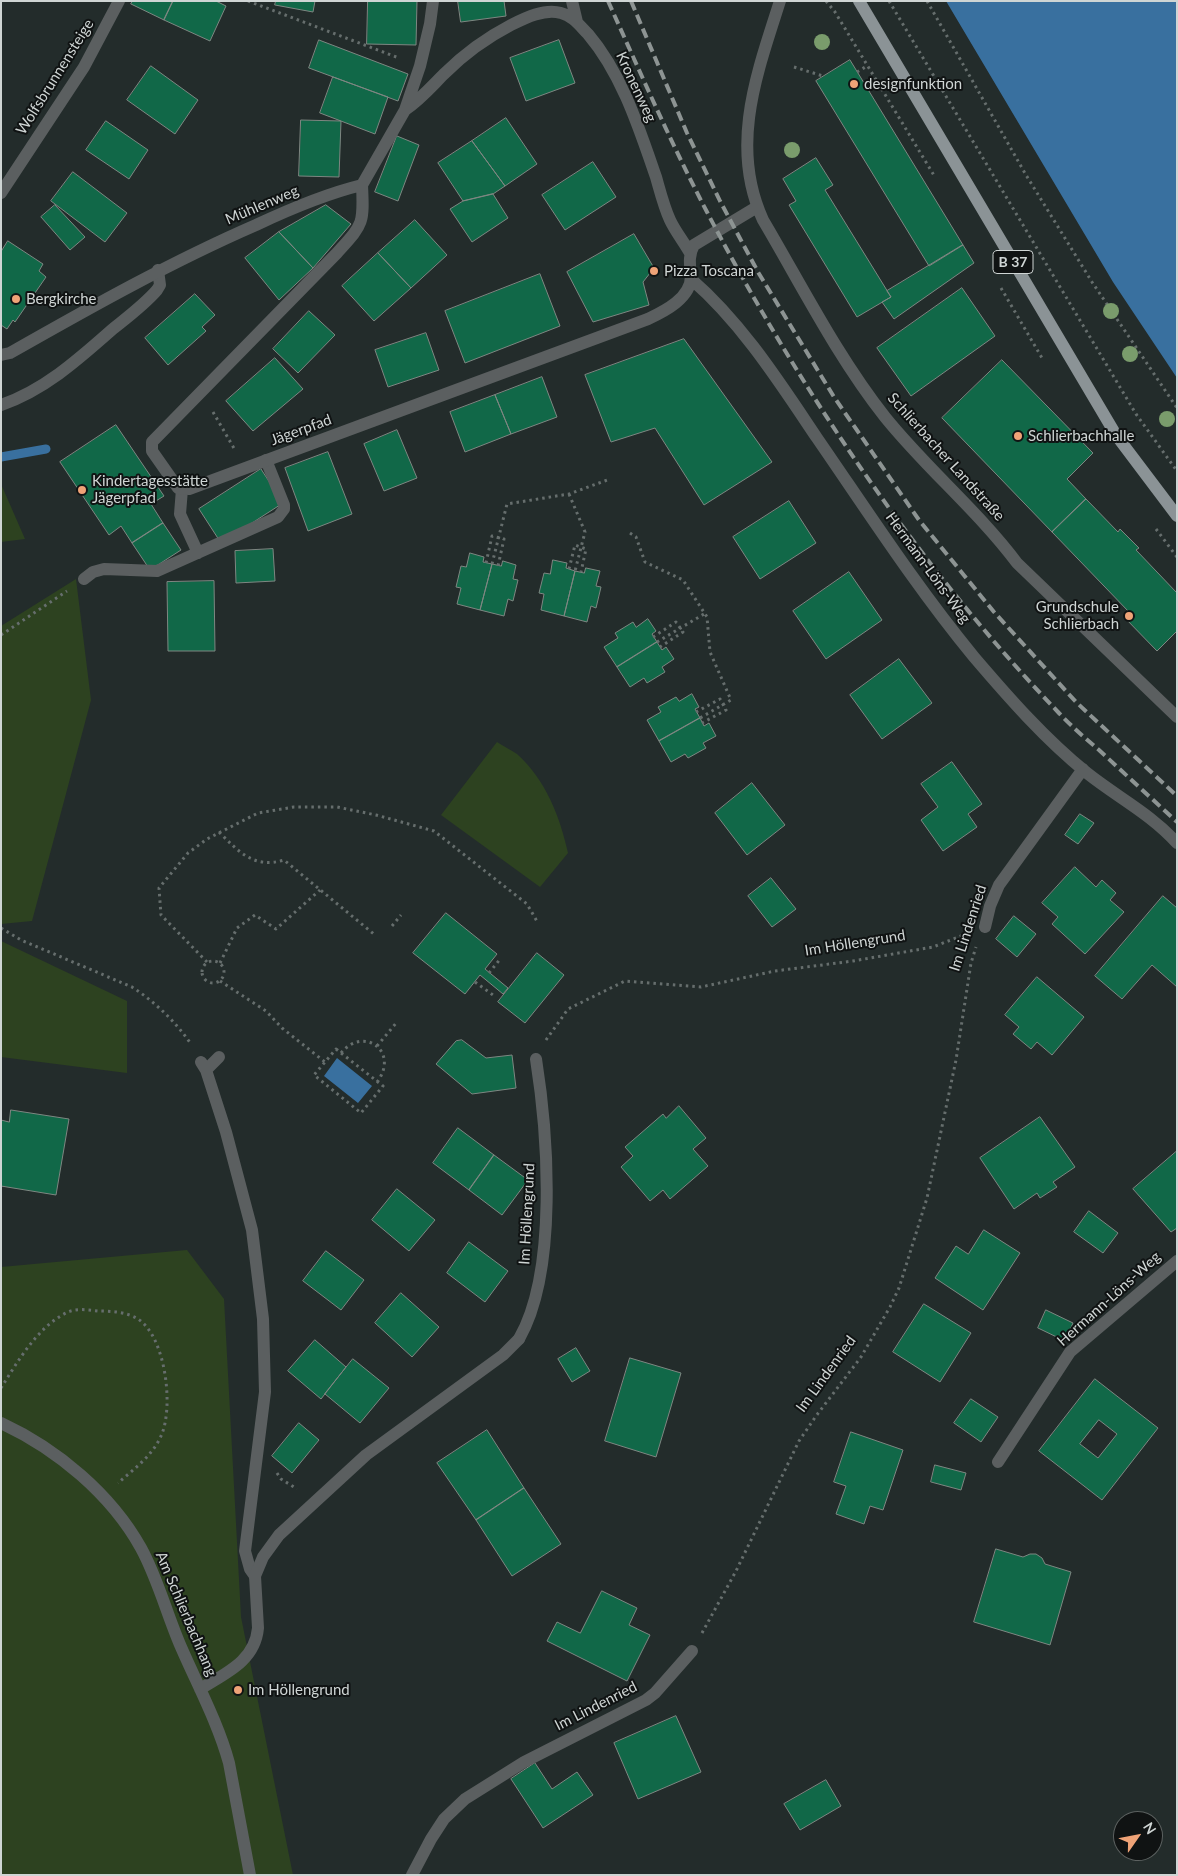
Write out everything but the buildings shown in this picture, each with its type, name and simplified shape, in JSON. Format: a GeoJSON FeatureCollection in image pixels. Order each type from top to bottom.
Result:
{"type":"FeatureCollection","features":[{"type":"Feature","properties":{"kind":"main road","name":"B 37"},"geometry":{"type":"LineString","coordinates":[[859,1],[1116,435],[1177,516]]}},
{"type":"Feature","properties":{"kind":"street","name":"Wolfsbrunnensteige"},"geometry":{"type":"LineString","coordinates":[[1,193],[84,67],[118,1]]}},
{"type":"Feature","properties":{"kind":"street"},"geometry":{"type":"LineString","coordinates":[[198,553],[180,514],[182,489],[174,484],[152,451],[152,442],[331,260],[358,230],[363,213],[362,185],[410,107],[430,24],[433,1]]}},
{"type":"Feature","properties":{"kind":"street"},"geometry":{"type":"LineString","coordinates":[[572,1],[577,22]]}},
{"type":"Feature","properties":{"kind":"street","name":"Schlierbacher Landstraße"},"geometry":{"type":"LineString","coordinates":[[780,1],[761,62],[747,127],[746,160],[748,177],[757,206],[837,349],[885,417],[940,479],[1004,545],[1017,563],[1177,717]]}},
{"type":"Feature","properties":{"kind":"street","name":"Kronenweg"},"geometry":{"type":"LineString","coordinates":[[410,107],[467,53],[511,25],[532,16],[560,12],[577,22],[596,44],[615,73],[634,117],[670,221],[690,252]]}},
{"type":"Feature","properties":{"kind":"street","name":"Mühlenweg"},"geometry":{"type":"LineString","coordinates":[[1,356],[10,353],[158,270],[297,206],[338,191],[362,185]]}},
{"type":"Feature","properties":{"kind":"street"},"geometry":{"type":"LineString","coordinates":[[691,279],[690,252],[694,245],[757,206]]}},
{"type":"Feature","properties":{"kind":"street"},"geometry":{"type":"LineString","coordinates":[[1,405],[25,395],[46,383],[65,370],[98,342],[157,290],[160,285],[158,270]]}},
{"type":"Feature","properties":{"kind":"street","name":"Jägerpfad"},"geometry":{"type":"LineString","coordinates":[[182,489],[189,489],[648,320],[661,313],[683,296],[691,279]]}},
{"type":"Feature","properties":{"kind":"street","name":"Hermann-Löns-Weg"},"geometry":{"type":"LineString","coordinates":[[691,279],[716,302],[772,373],[868,513],[992,678],[1047,737],[1083,769],[1151,818],[1177,843]]}},
{"type":"Feature","properties":{"kind":"street"},"geometry":{"type":"LineString","coordinates":[[84,579],[93,572],[104,569],[157,572],[282,514],[284,505],[266,460]]}},
{"type":"Feature","properties":{"kind":"street","name":"Im Lindenried"},"geometry":{"type":"LineString","coordinates":[[985,927],[998,884],[1083,769]]}},
{"type":"Feature","properties":{"kind":"street","name":"Im Höllengrund"},"geometry":{"type":"LineString","coordinates":[[219,1056],[203,1066],[226,1132],[252,1230],[263,1319],[265,1392],[245,1551],[250,1569],[255,1576]]}},
{"type":"Feature","properties":{"kind":"street","name":"Im Höllengrund"},"geometry":{"type":"LineString","coordinates":[[200,1689],[241,1663],[250,1653],[255,1643],[258,1628],[255,1576],[263,1557],[279,1535],[366,1455],[503,1356],[519,1339],[530,1315],[541,1272],[544,1241],[546,1150],[536,1059]]}},
{"type":"Feature","properties":{"kind":"street","name":"Hermann-Löns-Weg"},"geometry":{"type":"LineString","coordinates":[[998,1462],[1070,1352],[1177,1261]]}},
{"type":"Feature","properties":{"kind":"street","name":"Am Schlierbachhang"},"geometry":{"type":"LineString","coordinates":[[1,1423],[34,1440],[76,1471],[103,1497],[133,1534],[142,1550],[218,1728],[229,1763],[250,1875]]}},
{"type":"Feature","properties":{"kind":"street","name":"Im Lindenried"},"geometry":{"type":"LineString","coordinates":[[412,1875],[444,1819],[465,1799],[524,1762],[646,1700],[692,1651]]}},
{"type":"Feature","properties":{"kind":"path"},"geometry":{"type":"LineString","coordinates":[[248,1],[420,66]]}},
{"type":"Feature","properties":{"kind":"path"},"geometry":{"type":"LineString","coordinates":[[826,1],[835,12]]}},
{"type":"Feature","properties":{"kind":"path"},"geometry":{"type":"LineString","coordinates":[[889,1],[1136,414],[1177,471]]}},
{"type":"Feature","properties":{"kind":"path"},"geometry":{"type":"LineString","coordinates":[[927,1],[1031,183],[1092,282],[1177,408]]}},
{"type":"Feature","properties":{"kind":"path"},"geometry":{"type":"LineString","coordinates":[[857,72],[867,66]]}},
{"type":"Feature","properties":{"kind":"path"},"geometry":{"type":"LineString","coordinates":[[794,67],[823,76]]}},
{"type":"Feature","properties":{"kind":"path"},"geometry":{"type":"LineString","coordinates":[[214,414],[240,457]]}},
{"type":"Feature","properties":{"kind":"path"},"geometry":{"type":"LineString","coordinates":[[492,564],[508,504],[570,494],[610,479]]}},
{"type":"Feature","properties":{"kind":"path"},"geometry":{"type":"LineString","coordinates":[[570,494],[584,532],[575,571]]}},
{"type":"Feature","properties":{"kind":"path"},"geometry":{"type":"LineString","coordinates":[[630,534],[636,536],[645,562],[683,580],[707,617],[710,652],[730,700],[700,718]]}},
{"type":"Feature","properties":{"kind":"path"},"geometry":{"type":"LineString","coordinates":[[486,563],[492,536],[497,540],[504,539],[498,566]]}},
{"type":"Feature","properties":{"kind":"path"},"geometry":{"type":"LineString","coordinates":[[569,569],[575,546],[586,549],[581,572]]}},
{"type":"Feature","properties":{"kind":"path"},"geometry":{"type":"LineString","coordinates":[[1,635],[84,579]]}},
{"type":"Feature","properties":{"kind":"path"},"geometry":{"type":"LineString","coordinates":[[657,642],[704,614]]}},
{"type":"Feature","properties":{"kind":"path"},"geometry":{"type":"LineString","coordinates":[[654,636],[676,622],[678,629],[683,632],[660,647]]}},
{"type":"Feature","properties":{"kind":"path"},"geometry":{"type":"LineString","coordinates":[[696,712],[720,698],[721,705],[726,710],[702,723]]}},
{"type":"Feature","properties":{"kind":"path"},"geometry":{"type":"LineString","coordinates":[[207,962],[161,915],[159,888],[188,853],[219,832],[258,814],[294,807],[337,807],[376,815],[434,831],[528,904],[538,923]]}},
{"type":"Feature","properties":{"kind":"path"},"geometry":{"type":"LineString","coordinates":[[219,832],[236,850],[254,860],[270,864],[284,860],[375,935]]}},
{"type":"Feature","properties":{"kind":"path"},"geometry":{"type":"LineString","coordinates":[[220,963],[237,928],[255,915],[276,929],[320,890]]}},
{"type":"Feature","properties":{"kind":"path"},"geometry":{"type":"LineString","coordinates":[[392,926],[401,915]]}},
{"type":"Feature","properties":{"kind":"path","name":"Im Höllengrund"},"geometry":{"type":"LineString","coordinates":[[542,1045],[568,1009],[625,981],[701,987],[775,971],[853,961],[933,947],[985,927]]}},
{"type":"Feature","properties":{"kind":"path","name":"Im Lindenried"},"geometry":{"type":"LineString","coordinates":[[692,1651],[736,1571],[799,1441],[861,1356],[899,1288],[927,1198],[956,1060],[971,963],[985,927]]}},
{"type":"Feature","properties":{"kind":"path"},"geometry":{"type":"LineString","coordinates":[[1,928],[21,940],[132,987],[166,1013],[192,1046]]}},
{"type":"Feature","properties":{"kind":"path"},"geometry":{"type":"LineString","coordinates":[[490,973],[501,958]]}},
{"type":"Feature","properties":{"kind":"path"},"geometry":{"type":"LineString","coordinates":[[214,960],[220,963],[224,968],[224,975],[220,981],[213,983],[207,981],[202,975],[202,968],[207,962],[214,960]]}},
{"type":"Feature","properties":{"kind":"path"},"geometry":{"type":"LineString","coordinates":[[220,981],[266,1011],[282,1028],[325,1062]]}},
{"type":"Feature","properties":{"kind":"path"},"geometry":{"type":"LineString","coordinates":[[475,982],[492,995]]}},
{"type":"Feature","properties":{"kind":"path"},"geometry":{"type":"LineString","coordinates":[[377,1046],[397,1022]]}},
{"type":"Feature","properties":{"kind":"path"},"geometry":{"type":"LineString","coordinates":[[341,1053],[354,1042],[366,1041],[377,1046],[384,1056],[385,1067],[378,1082]]}},
{"type":"Feature","properties":{"kind":"path"},"geometry":{"type":"LineString","coordinates":[[336,1048],[382,1086],[361,1113],[314,1075],[325,1062],[336,1048]]}},
{"type":"Feature","properties":{"kind":"path"},"geometry":{"type":"LineString","coordinates":[[1,1388],[33,1342],[44,1330],[66,1313],[73,1310],[112,1311],[135,1317],[144,1324],[157,1346],[164,1370],[166,1388],[164,1430],[156,1446],[103,1497]]}},
{"type":"Feature","properties":{"kind":"path"},"geometry":{"type":"LineString","coordinates":[[258,1446],[281,1479],[316,1500]]}},
{"type":"Feature","properties":{"kind":"green space"},"geometry":{"type":"Polygon","coordinates":[[[1,484],[25,539],[1,542],[1,484]]]}},
{"type":"Feature","properties":{"kind":"green space"},"geometry":{"type":"Polygon","coordinates":[[[76,579],[91,700],[32,921],[1,924],[1,626],[76,579]]]}},
{"type":"Feature","properties":{"kind":"green space"},"geometry":{"type":"Polygon","coordinates":[[[497,742],[517,754],[536,775],[544,787],[561,826],[568,853],[540,887],[441,815],[497,742]]]}},
{"type":"Feature","properties":{"kind":"green space"},"geometry":{"type":"Polygon","coordinates":[[[1,941],[127,1001],[127,1073],[1,1057],[1,941]]]}},
{"type":"Feature","properties":{"kind":"green space"},"geometry":{"type":"Polygon","coordinates":[[[187,1250],[224,1299],[241,1617],[293,1875],[1,1875],[1,1267],[187,1250]]]}},
{"type":"Feature","properties":{"kind":"water"},"geometry":{"type":"Polygon","coordinates":[[[946,1],[1177,1],[1177,378],[1113,282],[946,1]]]}},
{"type":"Feature","properties":{"kind":"water"},"geometry":{"type":"Polygon","coordinates":[[[337,1058],[372,1086],[358,1103],[324,1076],[337,1058]]]}},
{"type":"Feature","properties":{"kind":"waterway"},"geometry":{"type":"LineString","coordinates":[[1,457],[46,449]]}},
{"type":"Feature","properties":{"kind":"railway"},"geometry":{"type":"LineString","coordinates":[[608,1],[681,160],[743,279],[822,410],[865,474],[910,537],[1007,656],[1068,722],[1177,822]]}},
{"type":"Feature","properties":{"kind":"railway"},"geometry":{"type":"LineString","coordinates":[[631,1],[687,133],[720,201],[758,272],[834,397],[919,520],[994,612],[1076,702],[1177,796]]}},
{"type":"Feature","properties":{"kind":"place","name":"designfunktion"},"geometry":{"type":"Point","coordinates":[854,84]}},
{"type":"Feature","properties":{"kind":"place","name":"Pizza Toscana"},"geometry":{"type":"Point","coordinates":[654,271]}},
{"type":"Feature","properties":{"kind":"place","name":"Bergkirche"},"geometry":{"type":"Point","coordinates":[16,299]}},
{"type":"Feature","properties":{"kind":"place","name":"Schlierbachhalle"},"geometry":{"type":"Point","coordinates":[1018,436]}},
{"type":"Feature","properties":{"kind":"place","name":"Kindertagesstätte Jägerpfad"},"geometry":{"type":"Point","coordinates":[82,490]}},
{"type":"Feature","properties":{"kind":"place","name":"Grundschule Schlierbach"},"geometry":{"type":"Point","coordinates":[1129,616]}},
{"type":"Feature","properties":{"kind":"place","name":"Im Höllengrund"},"geometry":{"type":"Point","coordinates":[238,1690]}}]}
